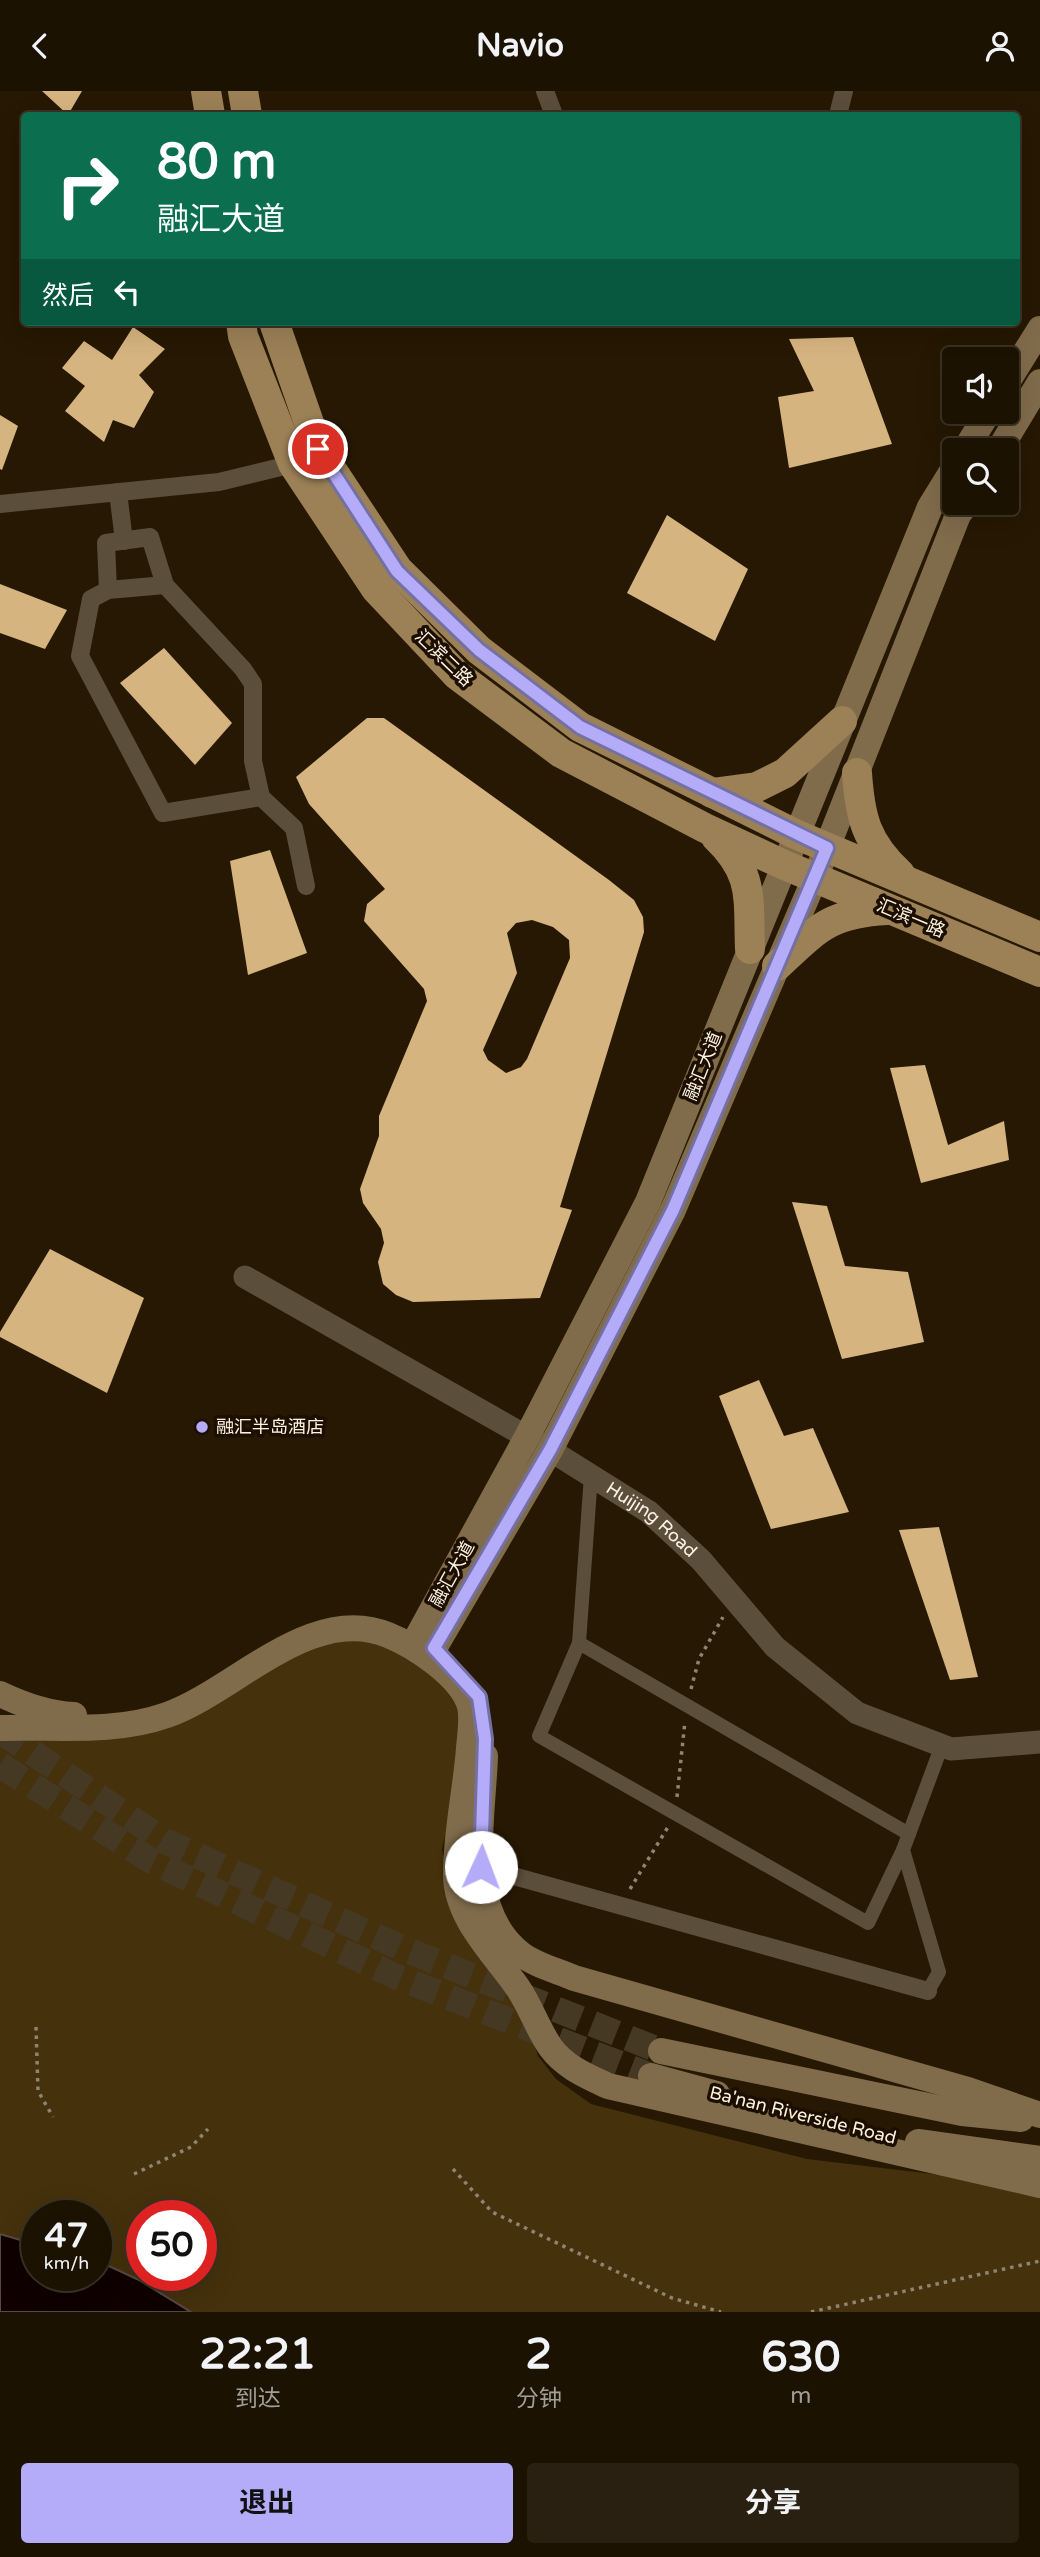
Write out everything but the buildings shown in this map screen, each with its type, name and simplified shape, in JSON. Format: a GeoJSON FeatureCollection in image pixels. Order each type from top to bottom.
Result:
{"type":"FeatureCollection","features":[{"type":"Feature","properties":{"kind":"main road"},"geometry":{"type":"LineString","coordinates":[[206,91],[209,112]]}},
{"type":"Feature","properties":{"kind":"main road"},"geometry":{"type":"LineString","coordinates":[[243,91],[246,112]]}},
{"type":"Feature","properties":{"kind":"main road","name":"汇滨二路"},"geometry":{"type":"LineString","coordinates":[[242,326],[243,336],[293,464],[376,589],[457,675],[561,753],[705,828],[782,864]]}},
{"type":"Feature","properties":{"kind":"main road","name":"汇滨二路"},"geometry":{"type":"LineString","coordinates":[[275,326],[318,449],[397,571],[479,650],[580,727],[795,834]]}},
{"type":"Feature","properties":{"kind":"main road"},"geometry":{"type":"LineString","coordinates":[[1019,363],[1040,329]]}},
{"type":"Feature","properties":{"kind":"main road"},"geometry":{"type":"LineString","coordinates":[[1006,438],[1040,382]]}},
{"type":"Feature","properties":{"kind":"main road","name":"融汇大道"},"geometry":{"type":"LineString","coordinates":[[539,1444],[648,1202],[782,864],[930,507],[942,488]]}},
{"type":"Feature","properties":{"kind":"main road","name":"融汇大道"},"geometry":{"type":"LineString","coordinates":[[424,1647],[673,1210],[815,878],[958,515]]}},
{"type":"Feature","properties":{"kind":"main road"},"geometry":{"type":"LineString","coordinates":[[712,793],[757,787],[785,773],[842,721]]}},
{"type":"Feature","properties":{"kind":"main road"},"geometry":{"type":"LineString","coordinates":[[857,773],[859,807],[867,835],[881,857],[908,881]]}},
{"type":"Feature","properties":{"kind":"main road"},"geometry":{"type":"LineString","coordinates":[[705,828],[736,856],[747,883],[750,949]]}},
{"type":"Feature","properties":{"kind":"main road","name":"汇滨一路"},"geometry":{"type":"LineString","coordinates":[[795,834],[1040,937]]}},
{"type":"Feature","properties":{"kind":"main road","name":"汇滨一路"},"geometry":{"type":"LineString","coordinates":[[782,864],[1040,972]]}},
{"type":"Feature","properties":{"kind":"main road"},"geometry":{"type":"LineString","coordinates":[[777,967],[829,920],[856,911],[892,910]]}},
{"type":"Feature","properties":{"kind":"main road"},"geometry":{"type":"LineString","coordinates":[[0,1694],[22,1704],[60,1714],[100,1716],[136,1711],[164,1704],[204,1686],[290,1634],[319,1624],[353,1619],[383,1623],[424,1647],[479,1697],[485,1739],[481,1867],[488,1911],[502,1936],[522,1955],[575,1978],[968,2090],[1040,2115]]}},
{"type":"Feature","properties":{"kind":"main road"},"geometry":{"type":"LineString","coordinates":[[0,1728],[101,1728],[167,1715],[207,1697],[290,1644],[324,1633],[355,1629],[381,1632],[424,1647],[470,1705],[467,1775],[456,1876],[467,1914],[484,1945],[518,1988],[552,2048],[577,2071],[608,2086],[1040,2185]]}},
{"type":"Feature","properties":{"kind":"main road","name":"Ba'nan Riverside Road"},"geometry":{"type":"LineString","coordinates":[[661,2051],[962,2113],[1040,2122]]}},
{"type":"Feature","properties":{"kind":"main road","name":"Ba'nan Riverside Road"},"geometry":{"type":"LineString","coordinates":[[651,2076],[870,2135],[1040,2159]]}},
{"type":"Feature","properties":{"kind":"street"},"geometry":{"type":"LineString","coordinates":[[545,91],[553,112]]}},
{"type":"Feature","properties":{"kind":"street"},"geometry":{"type":"LineString","coordinates":[[839,112],[844,91]]}},
{"type":"Feature","properties":{"kind":"street"},"geometry":{"type":"LineString","coordinates":[[0,504],[219,482],[293,464]]}},
{"type":"Feature","properties":{"kind":"street"},"geometry":{"type":"LineString","coordinates":[[118,492],[124,541]]}},
{"type":"Feature","properties":{"kind":"street"},"geometry":{"type":"LineString","coordinates":[[108,590],[106,543],[150,537],[165,585],[243,669],[253,684],[253,761],[261,797],[294,828],[306,885]]}},
{"type":"Feature","properties":{"kind":"street"},"geometry":{"type":"LineString","coordinates":[[165,585],[108,590],[91,599],[80,656],[163,813],[261,797]]}},
{"type":"Feature","properties":{"kind":"street","name":"Huijing Road"},"geometry":{"type":"LineString","coordinates":[[245,1277],[539,1444],[649,1512],[701,1560],[775,1647],[857,1713],[951,1749],[1040,1742]]}},
{"type":"Feature","properties":{"kind":"street"},"geometry":{"type":"LineString","coordinates":[[591,1475],[579,1643],[539,1736],[868,1923],[903,1850],[942,1745]]}},
{"type":"Feature","properties":{"kind":"street"},"geometry":{"type":"LineString","coordinates":[[579,1643],[909,1834]]}},
{"type":"Feature","properties":{"kind":"street"},"geometry":{"type":"LineString","coordinates":[[481,1867],[928,1991],[939,1972],[903,1850]]}},
{"type":"Feature","properties":{"kind":"path"},"geometry":{"type":"LineString","coordinates":[[620,1906],[676,1814],[687,1705],[699,1659],[734,1599]]}},
{"type":"Feature","properties":{"kind":"path"},"geometry":{"type":"LineString","coordinates":[[36,2027],[38,2091],[53,2116]]}},
{"type":"Feature","properties":{"kind":"path"},"geometry":{"type":"LineString","coordinates":[[134,2174],[191,2147],[208,2129]]}},
{"type":"Feature","properties":{"kind":"path"},"geometry":{"type":"LineString","coordinates":[[453,2168],[492,2212],[672,2298],[721,2312]]}},
{"type":"Feature","properties":{"kind":"path"},"geometry":{"type":"LineString","coordinates":[[811,2312],[1040,2261]]}},
{"type":"Feature","properties":{"kind":"shaded area"},"geometry":{"type":"Polygon","coordinates":[[[381,1638],[438,1673],[466,1719],[464,1764],[442,1849],[451,1886],[523,2008],[538,2056],[556,2079],[591,2104],[807,2159],[1040,2187],[1040,2312],[191,2312],[153,2291],[217,2291],[217,2200],[126,2200],[126,2276],[112,2269],[112,2200],[21,2200],[21,2240],[0,2234],[0,1720],[84,1735],[289,1655],[330,1643],[381,1638]]]}},
{"type":"Feature","properties":{"kind":"shaded area"},"geometry":{"type":"Polygon","coordinates":[[[0,2234],[21,2240],[21,2291],[112,2291],[112,2267],[126,2274],[126,2291],[157,2291],[191,2312],[0,2312],[0,2234]]]}},
{"type":"Feature","properties":{"kind":"tunnel"},"geometry":{"type":"LineString","coordinates":[[0,1731],[165,1841],[402,1948],[661,2051]]}},
{"type":"Feature","properties":{"kind":"tunnel"},"geometry":{"type":"LineString","coordinates":[[0,1765],[153,1862],[397,1977],[651,2076]]}},
{"type":"Feature","properties":{"kind":"place","name":"融汇半岛酒店"},"geometry":{"type":"Point","coordinates":[202,1427]}},
{"type":"Feature","properties":{"kind":"route"},"geometry":{"type":"LineString","coordinates":[[318,449],[397,571],[479,650],[580,727],[827,848],[673,1210],[550,1450],[434,1648],[479,1697],[485,1739],[481,1867]]}}]}
